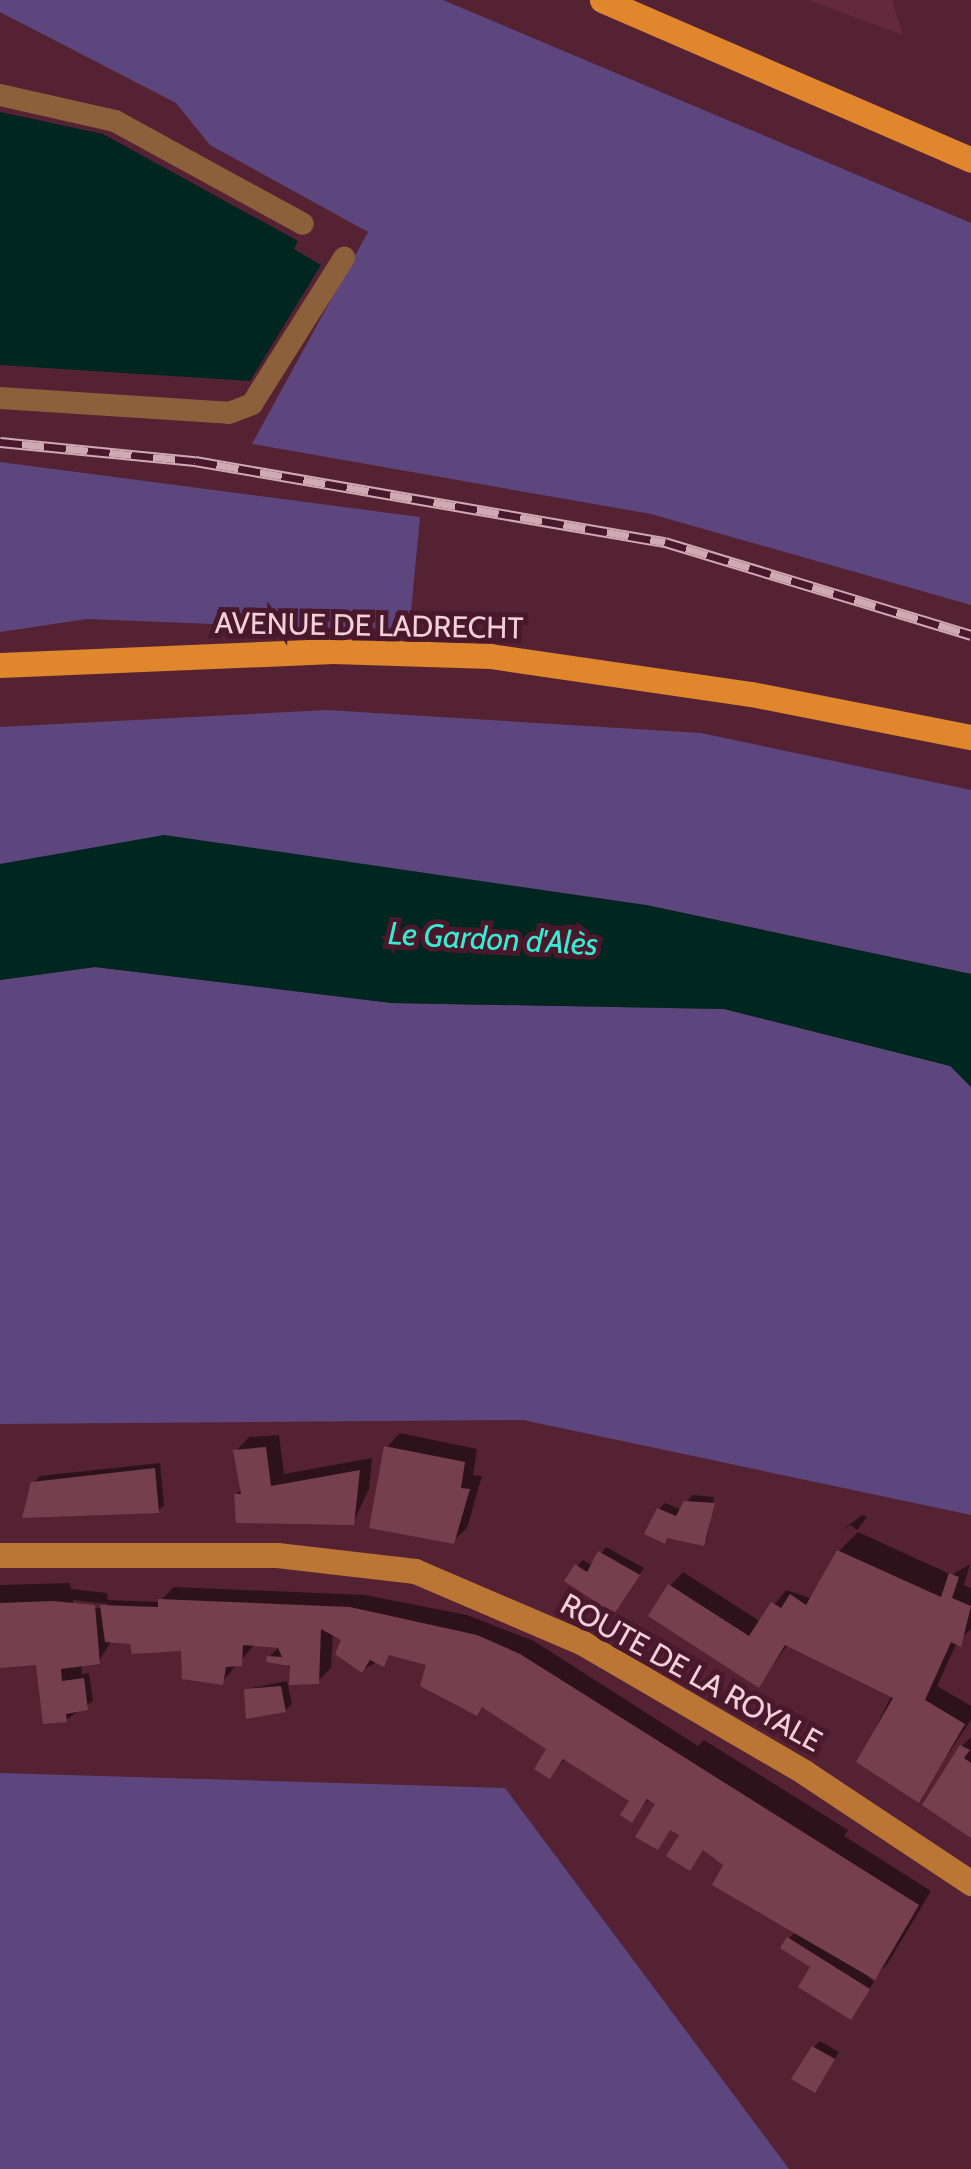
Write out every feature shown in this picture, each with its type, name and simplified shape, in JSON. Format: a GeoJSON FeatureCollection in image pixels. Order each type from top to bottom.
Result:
{"type":"FeatureCollection","features":[{"type":"Feature","properties":{"kind":"main road"},"geometry":{"type":"LineString","coordinates":[[602,0],[971,160]]}},
{"type":"Feature","properties":{"kind":"main road","name":"AVENUE DE LADRECHT"},"geometry":{"type":"LineString","coordinates":[[0,665],[333,651],[490,656],[750,694],[971,737]]}},
{"type":"Feature","properties":{"kind":"main road","name":"ROUTE DE LA ROYALE"},"geometry":{"type":"LineString","coordinates":[[2,1554],[277,1556],[415,1570],[581,1642],[804,1772],[971,1883]]}},
{"type":"Feature","properties":{"kind":"lane"},"geometry":{"type":"LineString","coordinates":[[0,94],[115,121],[303,224]]}},
{"type":"Feature","properties":{"kind":"lane"},"geometry":{"type":"LineString","coordinates":[[0,398],[229,412],[252,404],[344,258]]}},
{"type":"Feature","properties":{"kind":"shaded area"},"geometry":{"type":"Polygon","coordinates":[[[0,0],[443,0],[971,223],[971,605],[651,514],[252,444],[368,232],[210,145],[176,103],[0,12],[0,0]]]}},
{"type":"Feature","properties":{"kind":"shaded area"},"geometry":{"type":"Polygon","coordinates":[[[808,0],[892,0],[903,35],[808,0]]]}},
{"type":"Feature","properties":{"kind":"shaded area"},"geometry":{"type":"Polygon","coordinates":[[[0,462],[420,517],[409,632],[87,619],[0,632],[0,462]]]}},
{"type":"Feature","properties":{"kind":"shaded area"},"geometry":{"type":"Polygon","coordinates":[[[327,710],[701,733],[971,790],[971,974],[646,905],[0,901],[0,727],[327,710]]]}},
{"type":"Feature","properties":{"kind":"shaded area"},"geometry":{"type":"Polygon","coordinates":[[[95,967],[392,1003],[724,1009],[951,1066],[971,1087],[971,1515],[523,1420],[0,1424],[0,980],[95,967]]]}},
{"type":"Feature","properties":{"kind":"shaded area"},"geometry":{"type":"Polygon","coordinates":[[[0,1773],[505,1788],[789,2169],[0,2169],[0,1773]]]}},
{"type":"Feature","properties":{"kind":"water"},"geometry":{"type":"Polygon","coordinates":[[[0,112],[103,134],[298,241],[294,249],[321,265],[250,381],[0,365],[0,112]]]}},
{"type":"Feature","properties":{"kind":"water","name":"Le Gardon d'Alès"},"geometry":{"type":"Polygon","coordinates":[[[164,835],[646,905],[971,974],[971,1087],[950,1066],[724,1009],[392,1003],[95,967],[0,980],[0,864],[164,835]]]}},
{"type":"Feature","properties":{"kind":"building"},"geometry":{"type":"Polygon","coordinates":[[[384,1446],[465,1462],[461,1488],[470,1489],[454,1544],[369,1528],[384,1446]]]}},
{"type":"Feature","properties":{"kind":"building"},"geometry":{"type":"Polygon","coordinates":[[[266,1447],[271,1486],[360,1470],[354,1525],[236,1523],[234,1494],[241,1494],[233,1450],[266,1447]]]}},
{"type":"Feature","properties":{"kind":"building"},"geometry":{"type":"Polygon","coordinates":[[[155,1468],[159,1513],[22,1518],[31,1482],[155,1468]]]}},
{"type":"Feature","properties":{"kind":"building"},"geometry":{"type":"Polygon","coordinates":[[[684,1501],[715,1503],[704,1546],[667,1538],[665,1544],[644,1534],[657,1508],[676,1516],[684,1501]]]}},
{"type":"Feature","properties":{"kind":"building"},"geometry":{"type":"Polygon","coordinates":[[[837,1550],[941,1597],[949,1573],[959,1577],[952,1598],[971,1606],[961,1647],[951,1642],[925,1700],[965,1724],[919,1803],[856,1762],[893,1698],[785,1645],[759,1688],[648,1616],[668,1584],[749,1636],[771,1602],[781,1608],[790,1594],[806,1605],[837,1550]]]}},
{"type":"Feature","properties":{"kind":"building"},"geometry":{"type":"Polygon","coordinates":[[[598,1551],[640,1575],[614,1614],[564,1581],[575,1564],[587,1572],[598,1551]]]}},
{"type":"Feature","properties":{"kind":"building"},"geometry":{"type":"Polygon","coordinates":[[[158,1599],[350,1607],[477,1635],[520,1654],[919,1905],[875,1980],[712,1885],[723,1865],[703,1850],[690,1871],[666,1856],[679,1835],[670,1830],[658,1850],[635,1837],[655,1804],[647,1799],[632,1823],[620,1815],[629,1801],[563,1759],[550,1779],[534,1769],[546,1749],[482,1707],[477,1716],[420,1686],[426,1665],[389,1655],[384,1667],[370,1660],[362,1673],[335,1654],[341,1640],[321,1629],[319,1684],[289,1685],[290,1666],[266,1662],[267,1656],[282,1657],[278,1648],[243,1645],[242,1666],[226,1667],[223,1685],[182,1679],[181,1651],[132,1654],[130,1644],[105,1642],[100,1605],[158,1607],[158,1599]]]}},
{"type":"Feature","properties":{"kind":"building"},"geometry":{"type":"Polygon","coordinates":[[[52,1601],[95,1605],[100,1664],[61,1669],[62,1681],[84,1678],[88,1710],[66,1714],[67,1722],[43,1724],[36,1665],[0,1668],[0,1603],[52,1601]]]}},
{"type":"Feature","properties":{"kind":"building"},"geometry":{"type":"Polygon","coordinates":[[[281,1686],[286,1712],[246,1719],[244,1689],[281,1686]]]}},
{"type":"Feature","properties":{"kind":"building"},"geometry":{"type":"Polygon","coordinates":[[[960,1745],[970,1750],[964,1758],[971,1763],[971,1838],[922,1805],[960,1745]]]}},
{"type":"Feature","properties":{"kind":"building"},"geometry":{"type":"Polygon","coordinates":[[[787,1937],[870,1989],[851,2020],[798,1987],[810,1967],[780,1948],[787,1937]]]}},
{"type":"Feature","properties":{"kind":"building"},"geometry":{"type":"Polygon","coordinates":[[[812,2046],[835,2059],[815,2093],[791,2079],[812,2046]]]}},
{"type":"Feature","properties":{"kind":"railway"},"geometry":{"type":"LineString","coordinates":[[0,442],[195,461],[665,542],[971,635]]}}]}
